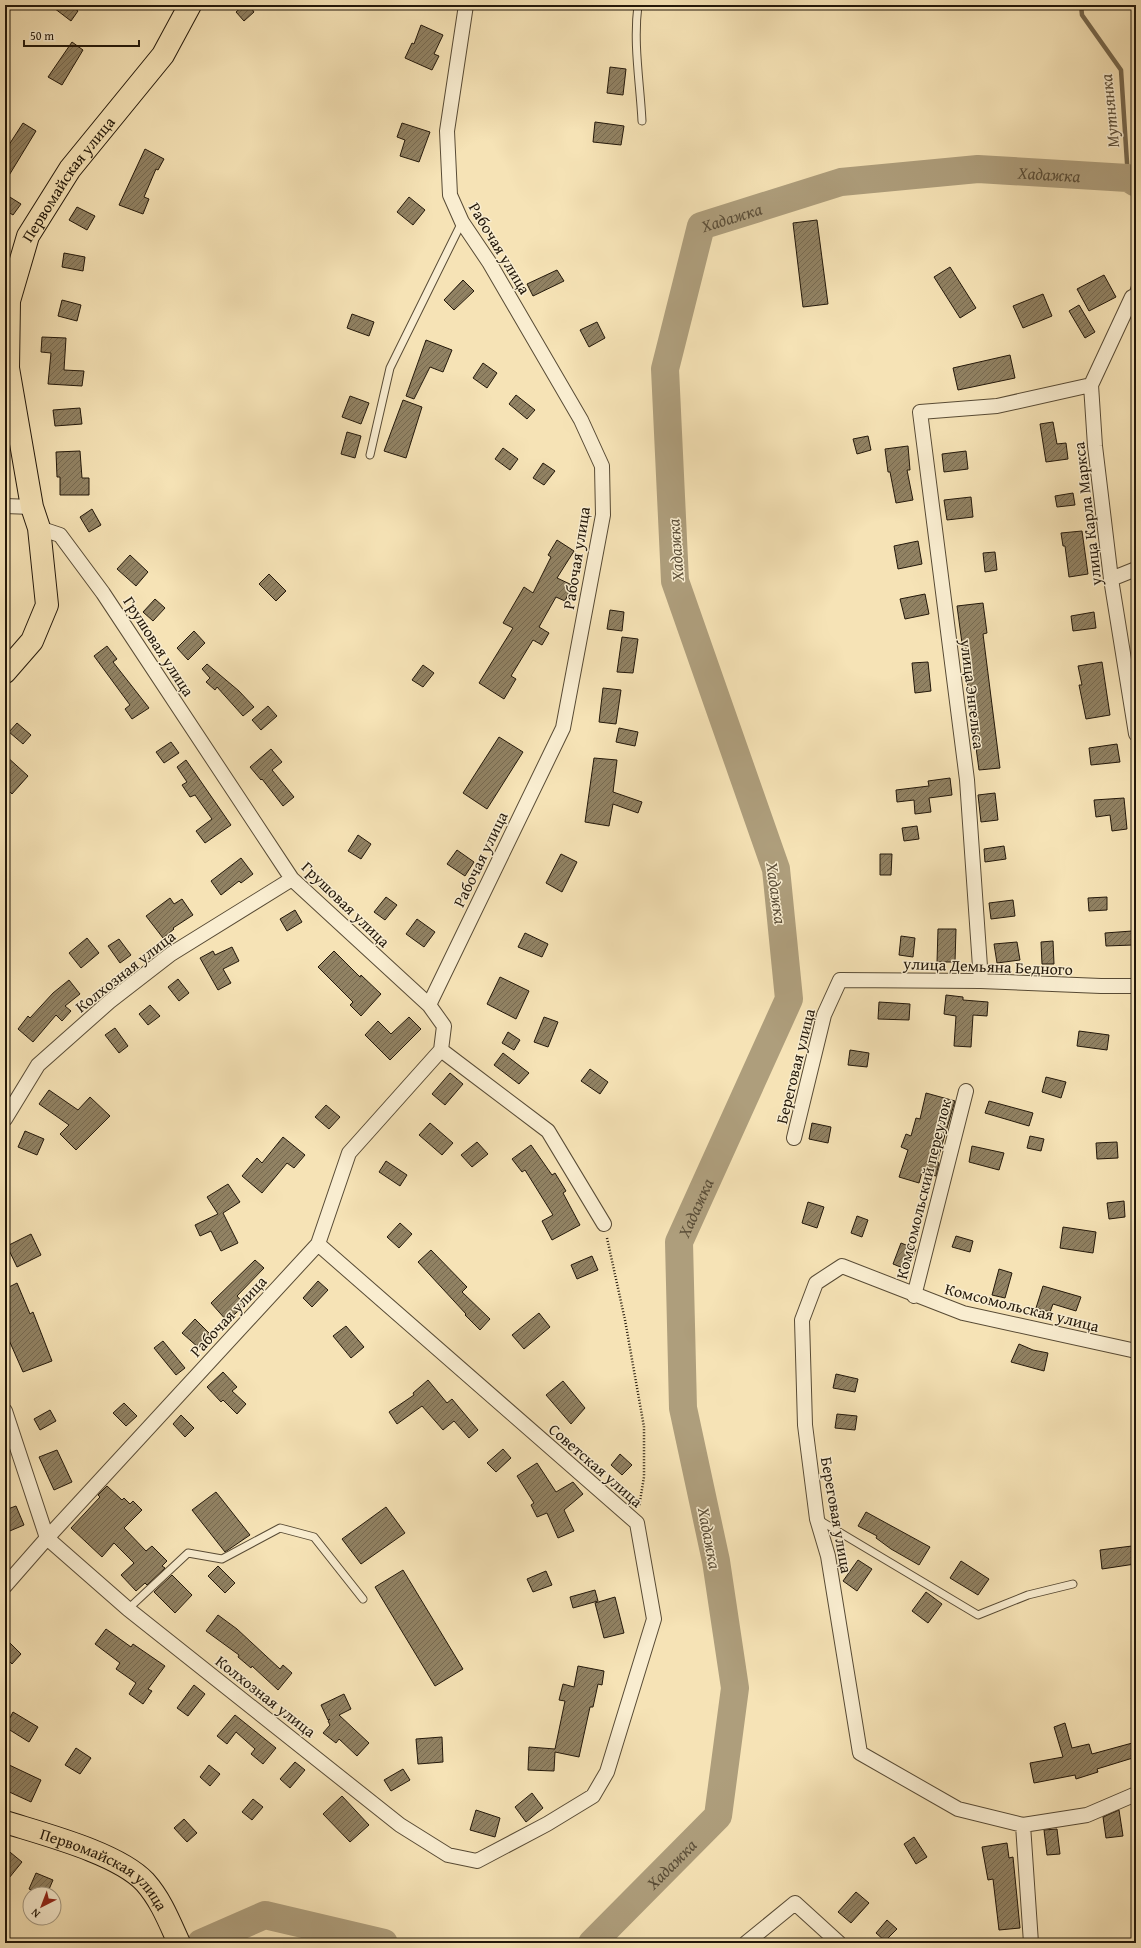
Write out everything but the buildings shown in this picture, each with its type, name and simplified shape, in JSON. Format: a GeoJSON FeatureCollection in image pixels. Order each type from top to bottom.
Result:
{"type":"FeatureCollection","features":[{"type":"Feature","properties":{"kind":"main road","name":"Первомайская улица"},"geometry":{"type":"LineString","coordinates":[[5,672],[32,641],[47,605],[39,528],[32,507],[8,368],[9,301],[28,236],[70,169],[163,55],[190,5]]}},
{"type":"Feature","properties":{"kind":"main road","name":"Первомайская улица"},"geometry":{"type":"LineString","coordinates":[[5,1822],[117,1860],[144,1881],[162,1904],[179,1943]]}},
{"type":"Feature","properties":{"kind":"street","name":"Рабочая улица"},"geometry":{"type":"LineString","coordinates":[[428,1005],[563,728],[603,515],[602,466],[581,420],[489,262],[462,222],[450,195],[447,131],[466,5]]}},
{"type":"Feature","properties":{"kind":"street","name":"улица Карла Маркса"},"geometry":{"type":"LineString","coordinates":[[1134,291],[1091,385],[1095,446],[1111,579],[1136,734]]}},
{"type":"Feature","properties":{"kind":"street","name":"улица Энгельса"},"geometry":{"type":"LineString","coordinates":[[981,981],[967,780],[920,412],[997,406],[1091,385]]}},
{"type":"Feature","properties":{"kind":"street"},"geometry":{"type":"LineString","coordinates":[[5,506],[32,507]]}},
{"type":"Feature","properties":{"kind":"street","name":"Грушовая улица"},"geometry":{"type":"LineString","coordinates":[[39,528],[60,535],[103,593],[292,879],[428,1005],[444,1026],[441,1050]]}},
{"type":"Feature","properties":{"kind":"street"},"geometry":{"type":"LineString","coordinates":[[1111,579],[1136,569]]}},
{"type":"Feature","properties":{"kind":"street","name":"Колхозная улица"},"geometry":{"type":"LineString","coordinates":[[5,1119],[38,1064],[109,1002],[171,954],[292,879]]}},
{"type":"Feature","properties":{"kind":"street","name":"улица Демьяна Бедного"},"geometry":{"type":"LineString","coordinates":[[840,980],[981,981],[1136,986]]}},
{"type":"Feature","properties":{"kind":"street","name":"Береговая улица"},"geometry":{"type":"LineString","coordinates":[[794,1138],[824,1015],[840,980]]}},
{"type":"Feature","properties":{"kind":"street"},"geometry":{"type":"LineString","coordinates":[[441,1050],[548,1131],[604,1224]]}},
{"type":"Feature","properties":{"kind":"street","name":"Рабочая улица"},"geometry":{"type":"LineString","coordinates":[[5,1586],[47,1538],[318,1244],[349,1152],[441,1050]]}},
{"type":"Feature","properties":{"kind":"street","name":"Комсомольский переулок"},"geometry":{"type":"LineString","coordinates":[[914,1296],[966,1091]]}},
{"type":"Feature","properties":{"kind":"street","name":"Советская улица"},"geometry":{"type":"LineString","coordinates":[[318,1244],[637,1523],[654,1619],[607,1772],[593,1796]]}},
{"type":"Feature","properties":{"kind":"street","name":"Комсомольская улица"},"geometry":{"type":"LineString","coordinates":[[816,1283],[842,1266],[914,1296],[963,1313],[1136,1351]]}},
{"type":"Feature","properties":{"kind":"street","name":"Береговая улица"},"geometry":{"type":"LineString","coordinates":[[816,1283],[802,1320],[806,1425],[818,1520],[828,1556],[860,1753],[958,1809],[1023,1825]]}},
{"type":"Feature","properties":{"kind":"street"},"geometry":{"type":"LineString","coordinates":[[5,1411],[47,1538]]}},
{"type":"Feature","properties":{"kind":"street","name":"Колхозная улица"},"geometry":{"type":"LineString","coordinates":[[47,1538],[128,1609],[400,1824],[448,1855],[477,1861],[547,1824],[593,1796]]}},
{"type":"Feature","properties":{"kind":"street"},"geometry":{"type":"LineString","coordinates":[[1031,1943],[1023,1825],[1087,1815],[1136,1794]]}},
{"type":"Feature","properties":{"kind":"street"},"geometry":{"type":"LineString","coordinates":[[746,1943],[795,1903],[838,1943]]}},
{"type":"Feature","properties":{"kind":"lane"},"geometry":{"type":"LineString","coordinates":[[638,5],[636,23],[636,62],[640,83],[642,121]]}},
{"type":"Feature","properties":{"kind":"lane"},"geometry":{"type":"LineString","coordinates":[[370,455],[390,368],[462,222]]}},
{"type":"Feature","properties":{"kind":"lane"},"geometry":{"type":"LineString","coordinates":[[818,1520],[978,1615],[1028,1595],[1073,1584]]}},
{"type":"Feature","properties":{"kind":"lane"},"geometry":{"type":"LineString","coordinates":[[128,1609],[188,1553],[222,1559],[280,1528],[314,1537],[363,1599]]}},
{"type":"Feature","properties":{"kind":"path"},"geometry":{"type":"LineString","coordinates":[[604,1224],[625,1320],[644,1427],[644,1477],[637,1523]]}},
{"type":"Feature","properties":{"kind":"waterway","name":"Мутнянка"},"geometry":{"type":"LineString","coordinates":[[1081,5],[1082,15],[1121,70],[1128,178]]}},
{"type":"Feature","properties":{"kind":"waterway","name":"Хадажка"},"geometry":{"type":"LineString","coordinates":[[592,1943],[718,1816],[735,1688],[716,1561],[683,1408],[679,1242],[789,999],[776,869],[675,581],[665,369],[701,226],[841,182],[978,169],[1128,178],[1136,183]]}},
{"type":"Feature","properties":{"kind":"waterway","name":"Хадажка"},"geometry":{"type":"LineString","coordinates":[[201,1943],[265,1915],[384,1943]]}}]}
